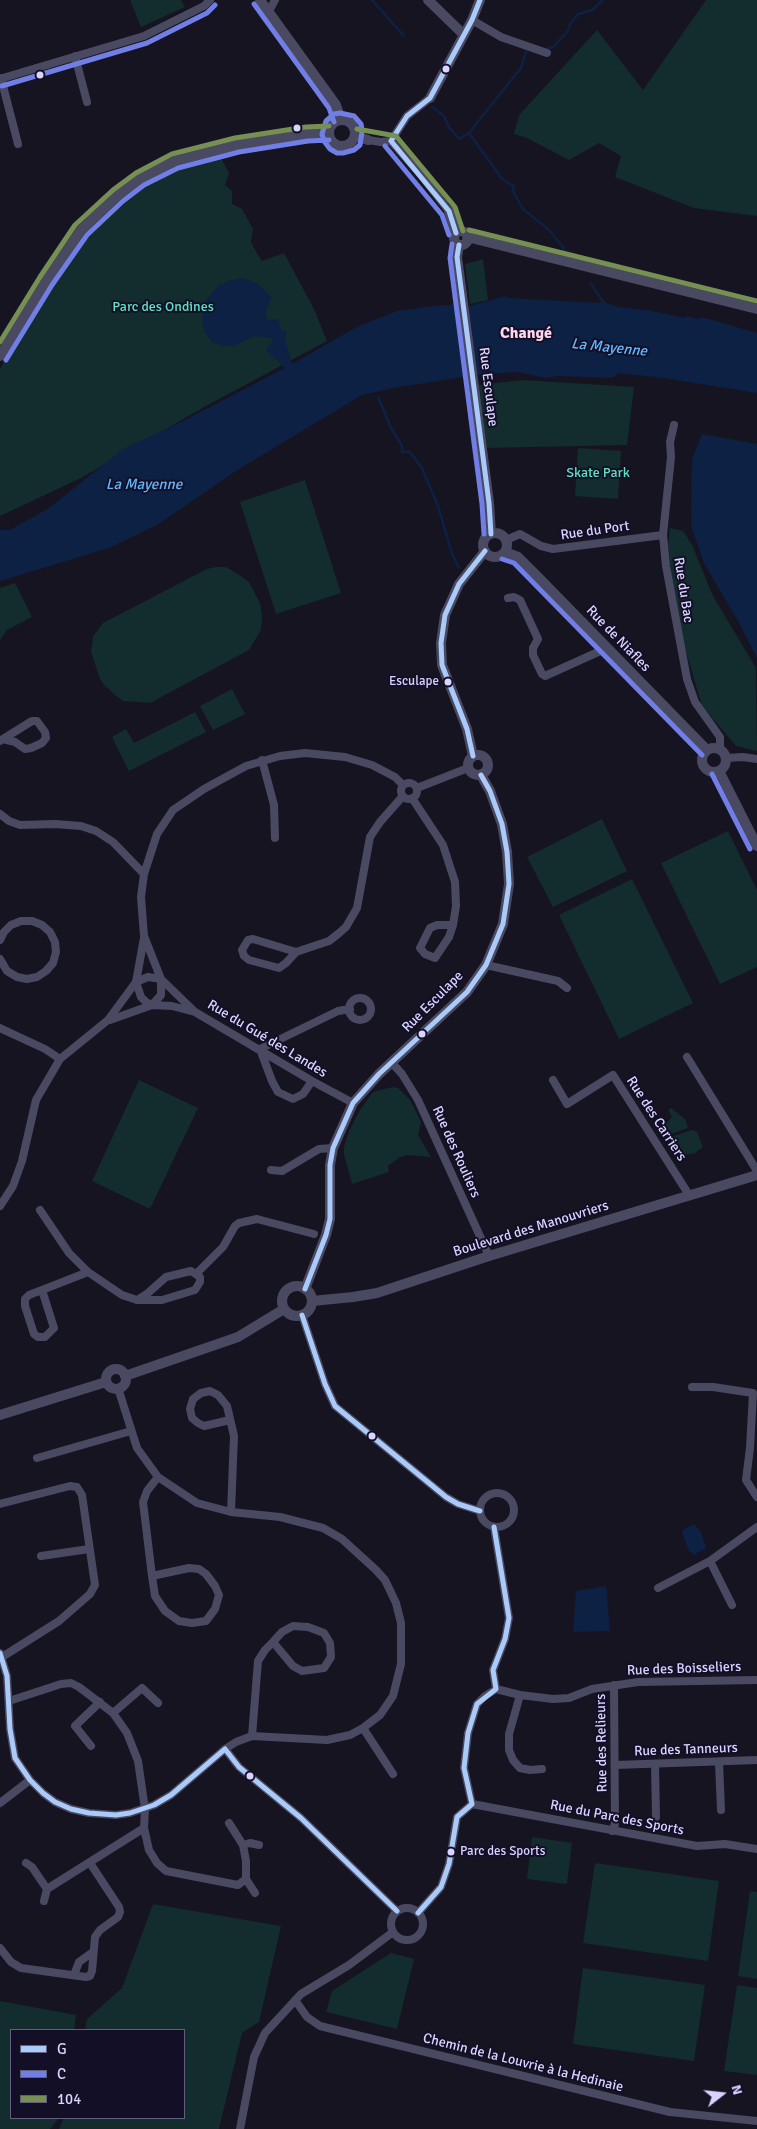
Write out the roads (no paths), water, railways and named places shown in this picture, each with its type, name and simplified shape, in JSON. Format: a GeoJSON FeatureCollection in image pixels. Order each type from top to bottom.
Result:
{"type":"FeatureCollection","features":[{"type":"Feature","properties":{"kind":"street"},"geometry":{"type":"LineString","coordinates":[[18,144],[0,79],[144,36],[204,6],[210,0]]}},
{"type":"Feature","properties":{"kind":"street"},"geometry":{"type":"LineString","coordinates":[[260,0],[336,105],[341,120],[352,125],[355,136],[351,143],[343,146],[332,141],[329,133],[332,126],[341,120]]}},
{"type":"Feature","properties":{"kind":"street"},"geometry":{"type":"LineString","coordinates":[[269,11],[275,0]]}},
{"type":"Feature","properties":{"kind":"street"},"geometry":{"type":"LineString","coordinates":[[428,0],[463,34]]}},
{"type":"Feature","properties":{"kind":"street"},"geometry":{"type":"LineString","coordinates":[[391,141],[407,116],[430,98],[472,20],[480,0]]}},
{"type":"Feature","properties":{"kind":"street"},"geometry":{"type":"LineString","coordinates":[[472,20],[501,37],[547,53]]}},
{"type":"Feature","properties":{"kind":"street"},"geometry":{"type":"LineString","coordinates":[[75,56],[87,102]]}},
{"type":"Feature","properties":{"kind":"street"},"geometry":{"type":"LineString","coordinates":[[0,356],[46,281],[82,230],[118,195],[140,179],[175,161],[237,145],[307,134],[329,133]]}},
{"type":"Feature","properties":{"kind":"street"},"geometry":{"type":"LineString","coordinates":[[355,136],[382,142],[391,141]]}},
{"type":"Feature","properties":{"kind":"street"},"geometry":{"type":"LineString","coordinates":[[391,141],[422,175],[449,212],[456,233],[454,241],[459,245],[465,244],[467,238],[464,232],[456,233]]}},
{"type":"Feature","properties":{"kind":"street"},"geometry":{"type":"LineString","coordinates":[[467,238],[757,309]]}},
{"type":"Feature","properties":{"kind":"street","name":"Rue Esculape"},"geometry":{"type":"LineString","coordinates":[[459,245],[458,258],[489,503],[491,534]]}},
{"type":"Feature","properties":{"kind":"street","name":"Rue du Bac"},"geometry":{"type":"LineString","coordinates":[[674,425],[670,442],[671,458],[663,535],[672,604],[687,679],[695,702],[720,737],[723,754]]}},
{"type":"Feature","properties":{"kind":"street"},"geometry":{"type":"LineString","coordinates":[[473,756],[466,729],[442,665],[441,642],[445,615],[459,584],[485,551],[484,541],[491,534],[501,535],[506,540],[505,552],[495,557],[485,551]]}},
{"type":"Feature","properties":{"kind":"street","name":"Rue du Port"},"geometry":{"type":"LineString","coordinates":[[506,540],[520,534],[541,546],[553,550],[663,535]]}},
{"type":"Feature","properties":{"kind":"street","name":"Rue de Niafles"},"geometry":{"type":"LineString","coordinates":[[505,552],[518,557],[536,574],[707,750]]}},
{"type":"Feature","properties":{"kind":"street"},"geometry":{"type":"LineString","coordinates":[[508,598],[514,597],[520,600],[525,610],[538,639],[533,648],[533,655],[542,674],[545,676],[607,648]]}},
{"type":"Feature","properties":{"kind":"street"},"geometry":{"type":"LineString","coordinates":[[32,721],[37,721],[45,732],[46,738],[31,748],[25,749],[15,742],[1,740],[32,721]]}},
{"type":"Feature","properties":{"kind":"street"},"geometry":{"type":"LineString","coordinates":[[723,754],[724,766],[719,771],[712,771],[703,764],[703,757],[707,750],[714,748],[723,754],[757,759]]}},
{"type":"Feature","properties":{"kind":"street"},"geometry":{"type":"LineString","coordinates":[[0,1206],[13,1186],[22,1161],[36,1100],[60,1059],[108,1020],[136,982],[144,936],[141,897],[144,874],[157,834],[173,810],[204,789],[262,760],[305,753],[345,757],[380,769],[395,777],[403,785]]}},
{"type":"Feature","properties":{"kind":"street"},"geometry":{"type":"LineString","coordinates":[[480,755],[487,761],[488,768],[480,775],[474,775],[468,768],[468,761],[473,756],[480,755]]}},
{"type":"Feature","properties":{"kind":"street"},"geometry":{"type":"LineString","coordinates":[[262,760],[274,805],[275,838]]}},
{"type":"Feature","properties":{"kind":"street"},"geometry":{"type":"LineString","coordinates":[[417,788],[468,768]]}},
{"type":"Feature","properties":{"kind":"street"},"geometry":{"type":"LineString","coordinates":[[719,771],[757,846]]}},
{"type":"Feature","properties":{"kind":"street","name":"Rue Esculape"},"geometry":{"type":"LineString","coordinates":[[305,1289],[326,1235],[330,1219],[330,1165],[333,1148],[353,1103],[391,1062],[467,992],[486,965],[503,924],[508,884],[507,852],[502,824],[490,791],[480,775]]}},
{"type":"Feature","properties":{"kind":"street"},"geometry":{"type":"LineString","coordinates":[[403,785],[411,782],[417,788]]}},
{"type":"Feature","properties":{"kind":"street"},"geometry":{"type":"LineString","coordinates":[[403,785],[401,792],[408,799],[417,793],[417,788]]}},
{"type":"Feature","properties":{"kind":"street"},"geometry":{"type":"LineString","coordinates":[[296,952],[253,939],[248,940],[242,950],[248,960],[279,968],[286,964],[296,952],[329,941],[346,927],[357,908],[370,837],[380,822],[403,796]]}},
{"type":"Feature","properties":{"kind":"street"},"geometry":{"type":"LineString","coordinates":[[412,798],[444,845],[455,882],[456,906],[453,925],[449,937],[435,958],[425,954],[420,948],[430,928],[437,924],[453,925]]}},
{"type":"Feature","properties":{"kind":"street"},"geometry":{"type":"LineString","coordinates":[[0,814],[20,825],[55,824],[81,826],[96,831],[113,842],[144,874]]}},
{"type":"Feature","properties":{"kind":"street"},"geometry":{"type":"LineString","coordinates":[[0,959],[8,971],[16,977],[27,979],[37,977],[46,971],[53,962],[56,952],[52,937],[42,925],[32,921],[21,921],[12,925],[1,935]]}},
{"type":"Feature","properties":{"kind":"street"},"geometry":{"type":"LineString","coordinates":[[136,982],[141,997],[146,1002],[152,1005],[161,995],[161,979],[144,936]]}},
{"type":"Feature","properties":{"kind":"street"},"geometry":{"type":"LineString","coordinates":[[486,965],[558,980],[567,988]]}},
{"type":"Feature","properties":{"kind":"street"},"geometry":{"type":"LineString","coordinates":[[136,982],[148,977],[161,979],[195,1012]]}},
{"type":"Feature","properties":{"kind":"street","name":"Rue du Gué des Landes"},"geometry":{"type":"LineString","coordinates":[[108,1020],[152,1005],[172,1006],[195,1012],[353,1103]]}},
{"type":"Feature","properties":{"kind":"street"},"geometry":{"type":"LineString","coordinates":[[312,1081],[303,1094],[293,1098],[278,1092],[260,1049],[338,1011],[350,1009]]}},
{"type":"Feature","properties":{"kind":"street"},"geometry":{"type":"LineString","coordinates":[[0,1028],[45,1049],[60,1059]]}},
{"type":"Feature","properties":{"kind":"street"},"geometry":{"type":"LineString","coordinates":[[687,1057],[757,1173]]}},
{"type":"Feature","properties":{"kind":"street"},"geometry":{"type":"LineString","coordinates":[[272,1081],[273,1074],[281,1062]]}},
{"type":"Feature","properties":{"kind":"street","name":"Rue des Rouliers"},"geometry":{"type":"LineString","coordinates":[[391,1062],[402,1074],[418,1100],[490,1256]]}},
{"type":"Feature","properties":{"kind":"street","name":"Rue des Carriers"},"geometry":{"type":"LineString","coordinates":[[553,1080],[566,1104],[613,1075],[689,1195]]}},
{"type":"Feature","properties":{"kind":"street"},"geometry":{"type":"LineString","coordinates":[[271,1170],[282,1170],[319,1149],[333,1148]]}},
{"type":"Feature","properties":{"kind":"street","name":"Boulevard des Manouvriers"},"geometry":{"type":"LineString","coordinates":[[312,1301],[377,1293],[757,1173]]}},
{"type":"Feature","properties":{"kind":"street"},"geometry":{"type":"LineString","coordinates":[[40,1210],[69,1253],[88,1272],[122,1295],[137,1300],[162,1300],[195,1290],[200,1282],[197,1273]]}},
{"type":"Feature","properties":{"kind":"street"},"geometry":{"type":"LineString","coordinates":[[197,1273],[223,1247],[239,1222],[257,1219],[314,1234]]}},
{"type":"Feature","properties":{"kind":"street"},"geometry":{"type":"LineString","coordinates":[[137,1300],[166,1278],[191,1271],[197,1273]]}},
{"type":"Feature","properties":{"kind":"street"},"geometry":{"type":"LineString","coordinates":[[42,1290],[54,1328],[45,1337],[38,1337],[34,1334],[25,1306],[25,1300],[29,1295],[88,1272]]}},
{"type":"Feature","properties":{"kind":"street"},"geometry":{"type":"LineString","coordinates":[[295,1286],[305,1289],[311,1296],[312,1301],[309,1310],[302,1315],[292,1315],[284,1309],[282,1299],[286,1290],[295,1286]]}},
{"type":"Feature","properties":{"kind":"street"},"geometry":{"type":"LineString","coordinates":[[125,1376],[238,1337],[284,1309]]}},
{"type":"Feature","properties":{"kind":"street"},"geometry":{"type":"LineString","coordinates":[[302,1315],[325,1384],[335,1406],[446,1497],[458,1504],[480,1511]]}},
{"type":"Feature","properties":{"kind":"street"},"geometry":{"type":"LineString","coordinates":[[113,1370],[119,1370],[125,1376],[123,1385],[118,1388],[110,1387],[106,1382],[106,1376],[113,1370]]}},
{"type":"Feature","properties":{"kind":"street"},"geometry":{"type":"LineString","coordinates":[[0,1415],[106,1382]]}},
{"type":"Feature","properties":{"kind":"street"},"geometry":{"type":"LineString","coordinates":[[692,1387],[713,1387],[753,1393],[754,1448],[746,1480],[757,1496]]}},
{"type":"Feature","properties":{"kind":"street"},"geometry":{"type":"LineString","coordinates":[[0,1504],[70,1486],[78,1487],[82,1495],[95,1585],[90,1594],[59,1622],[1,1655],[7,1676],[10,1729],[15,1758],[30,1780],[55,1802],[80,1811],[116,1815],[130,1814],[154,1806],[171,1795],[225,1749],[236,1742],[252,1736],[327,1740],[339,1738],[363,1728],[380,1715],[393,1696],[401,1664],[401,1623],[396,1602],[385,1580],[360,1554],[342,1539],[323,1528],[280,1517],[231,1512],[197,1503],[158,1476],[137,1448],[118,1388]]}},
{"type":"Feature","properties":{"kind":"street"},"geometry":{"type":"LineString","coordinates":[[230,1420],[204,1426],[198,1423],[192,1418],[190,1408],[193,1399],[201,1393],[210,1391],[218,1395],[227,1406],[234,1436],[231,1512]]}},
{"type":"Feature","properties":{"kind":"street"},"geometry":{"type":"LineString","coordinates":[[37,1458],[131,1431]]}},
{"type":"Feature","properties":{"kind":"street"},"geometry":{"type":"LineString","coordinates":[[152,1576],[189,1568],[199,1569],[206,1574],[219,1595],[215,1609],[206,1620],[192,1623],[179,1621],[165,1611],[155,1596],[152,1576],[143,1502],[147,1490],[158,1476]]}},
{"type":"Feature","properties":{"kind":"street"},"geometry":{"type":"LineString","coordinates":[[492,1493],[504,1494],[512,1501],[514,1506],[513,1517],[505,1525],[494,1527],[484,1521],[480,1511],[483,1500],[492,1493]]}},
{"type":"Feature","properties":{"kind":"street"},"geometry":{"type":"LineString","coordinates":[[418,1913],[441,1887],[449,1864],[457,1817],[472,1804],[464,1768],[468,1733],[478,1704],[485,1696],[496,1689],[493,1670],[505,1638],[509,1618],[494,1527]]}},
{"type":"Feature","properties":{"kind":"street"},"geometry":{"type":"LineString","coordinates":[[658,1588],[710,1561],[757,1527]]}},
{"type":"Feature","properties":{"kind":"street"},"geometry":{"type":"LineString","coordinates":[[40,1556],[89,1549]]}},
{"type":"Feature","properties":{"kind":"street"},"geometry":{"type":"LineString","coordinates":[[710,1561],[732,1605]]}},
{"type":"Feature","properties":{"kind":"street"},"geometry":{"type":"LineString","coordinates":[[252,1736],[258,1662],[272,1642],[282,1632],[293,1626],[308,1627],[324,1633],[330,1644],[331,1657],[324,1668],[302,1671],[293,1666],[272,1642]]}},
{"type":"Feature","properties":{"kind":"street","name":"Rue des Boisseliers"},"geometry":{"type":"LineString","coordinates":[[496,1689],[520,1695],[561,1699],[569,1698],[592,1689],[638,1682],[757,1680]]}},
{"type":"Feature","properties":{"kind":"street"},"geometry":{"type":"LineString","coordinates":[[9,1702],[61,1684],[71,1683],[79,1686],[113,1713],[133,1746],[142,1777],[145,1808],[144,1828],[149,1850],[157,1863],[166,1871],[238,1885],[246,1879]]}},
{"type":"Feature","properties":{"kind":"street","name":"Rue des Relieurs"},"geometry":{"type":"LineString","coordinates":[[612,1830],[615,1824],[614,1685]]}},
{"type":"Feature","properties":{"kind":"street"},"geometry":{"type":"LineString","coordinates":[[113,1713],[142,1688],[158,1704]]}},
{"type":"Feature","properties":{"kind":"street"},"geometry":{"type":"LineString","coordinates":[[520,1695],[509,1734],[509,1750],[513,1760],[520,1768],[530,1770],[542,1769]]}},
{"type":"Feature","properties":{"kind":"street"},"geometry":{"type":"LineString","coordinates":[[91,1746],[75,1726],[100,1702]]}},
{"type":"Feature","properties":{"kind":"street"},"geometry":{"type":"LineString","coordinates":[[363,1728],[393,1774]]}},
{"type":"Feature","properties":{"kind":"street"},"geometry":{"type":"LineString","coordinates":[[225,1749],[239,1766],[300,1818],[397,1911]]}},
{"type":"Feature","properties":{"kind":"street","name":"Rue des Tanneurs"},"geometry":{"type":"LineString","coordinates":[[615,1765],[757,1760]]}},
{"type":"Feature","properties":{"kind":"street"},"geometry":{"type":"LineString","coordinates":[[720,1762],[720,1810]]}},
{"type":"Feature","properties":{"kind":"street"},"geometry":{"type":"LineString","coordinates":[[655,1764],[656,1817]]}},
{"type":"Feature","properties":{"kind":"street"},"geometry":{"type":"LineString","coordinates":[[0,1803],[30,1780]]}},
{"type":"Feature","properties":{"kind":"street","name":"Rue du Parc des Sports"},"geometry":{"type":"LineString","coordinates":[[472,1804],[697,1846],[725,1844],[757,1849]]}},
{"type":"Feature","properties":{"kind":"street"},"geometry":{"type":"LineString","coordinates":[[229,1823],[242,1845],[246,1861],[246,1879],[255,1893]]}},
{"type":"Feature","properties":{"kind":"street"},"geometry":{"type":"LineString","coordinates":[[44,1901],[47,1889],[144,1828]]}},
{"type":"Feature","properties":{"kind":"street"},"geometry":{"type":"LineString","coordinates":[[242,1845],[250,1843],[259,1845]]}},
{"type":"Feature","properties":{"kind":"street"},"geometry":{"type":"LineString","coordinates":[[26,1863],[32,1867],[47,1889]]}},
{"type":"Feature","properties":{"kind":"street"},"geometry":{"type":"LineString","coordinates":[[0,1948],[16,1966],[86,1977],[90,1976],[95,1937],[100,1930],[118,1917],[120,1912],[119,1906],[90,1863]]}},
{"type":"Feature","properties":{"kind":"street"},"geometry":{"type":"LineString","coordinates":[[410,1908],[418,1913],[422,1926],[415,1938],[400,1939],[393,1932],[392,1919],[397,1911],[410,1908]]}},
{"type":"Feature","properties":{"kind":"street"},"geometry":{"type":"LineString","coordinates":[[240,2129],[254,2057],[265,2033],[302,1994],[349,1965],[393,1932]]}},
{"type":"Feature","properties":{"kind":"street"},"geometry":{"type":"LineString","coordinates":[[74,1975],[79,1962],[93,1952]]}},
{"type":"Feature","properties":{"kind":"street","name":"Chemin de la Louvrie à la Hedinaie"},"geometry":{"type":"LineString","coordinates":[[295,2000],[306,2017],[320,2026],[670,2112],[757,2121]]}},
{"type":"Feature","properties":{"kind":"water","name":"La Mayenne"},"geometry":{"type":"Polygon","coordinates":[[[243,278],[258,284],[271,297],[265,315],[268,320],[278,319],[281,328],[280,332],[283,330],[287,332],[285,339],[292,364],[355,328],[397,311],[458,304],[459,307],[470,306],[506,296],[509,298],[600,303],[601,301],[619,307],[685,318],[686,316],[700,319],[702,317],[757,333],[757,393],[664,378],[619,373],[612,378],[558,376],[545,378],[519,372],[483,374],[393,388],[362,395],[239,469],[157,525],[109,548],[0,581],[0,530],[10,530],[49,508],[123,449],[185,420],[285,368],[266,350],[273,340],[272,338],[254,336],[234,346],[225,346],[212,342],[204,331],[202,313],[206,300],[218,286],[228,281],[243,278]]]}},
{"type":"Feature","properties":{"kind":"water"},"geometry":{"type":"Polygon","coordinates":[[[702,434],[757,444],[757,658],[705,565],[691,526],[692,459],[702,434]]]}},
{"type":"Feature","properties":{"kind":"water"},"geometry":{"type":"Polygon","coordinates":[[[694,1524],[701,1532],[706,1548],[694,1555],[689,1551],[682,1533],[684,1529],[694,1524]]]}},
{"type":"Feature","properties":{"kind":"water"},"geometry":{"type":"Polygon","coordinates":[[[606,1586],[610,1631],[573,1632],[576,1591],[606,1586]]]}},
{"type":"Feature","properties":{"kind":"waterway"},"geometry":{"type":"LineString","coordinates":[[372,0],[404,36]]}},
{"type":"Feature","properties":{"kind":"waterway"},"geometry":{"type":"LineString","coordinates":[[544,50],[553,47],[568,31],[570,24],[578,14],[592,10],[603,0]]}},
{"type":"Feature","properties":{"kind":"waterway"},"geometry":{"type":"LineString","coordinates":[[469,133],[521,68],[527,49]]}},
{"type":"Feature","properties":{"kind":"waterway"},"geometry":{"type":"LineString","coordinates":[[432,107],[444,116],[449,127],[459,139],[469,133],[502,179],[513,186],[514,193],[523,209],[548,229],[563,247],[565,254]]}},
{"type":"Feature","properties":{"kind":"waterway"},"geometry":{"type":"LineString","coordinates":[[590,283],[605,304]]}},
{"type":"Feature","properties":{"kind":"waterway"},"geometry":{"type":"LineString","coordinates":[[378,397],[391,428],[402,446],[402,452],[410,452],[422,468],[438,506],[452,554],[459,568]]}},
{"type":"Feature","properties":{"kind":"place","name":"Esculape"},"geometry":{"type":"Point","coordinates":[448,682]}},
{"type":"Feature","properties":{"kind":"place","name":"Parc des Sports"},"geometry":{"type":"Point","coordinates":[451,1852]}},
{"type":"Feature","properties":{"kind":"district","name":"Changé"},"geometry":{"type":"Point","coordinates":[526,334]}},
{"type":"Feature","properties":{"kind":"park label","name":"Parc des Ondines"},"geometry":{"type":"Point","coordinates":[163,307]}},
{"type":"Feature","properties":{"kind":"park label","name":"Skate Park"},"geometry":{"type":"Point","coordinates":[598,473]}}]}
